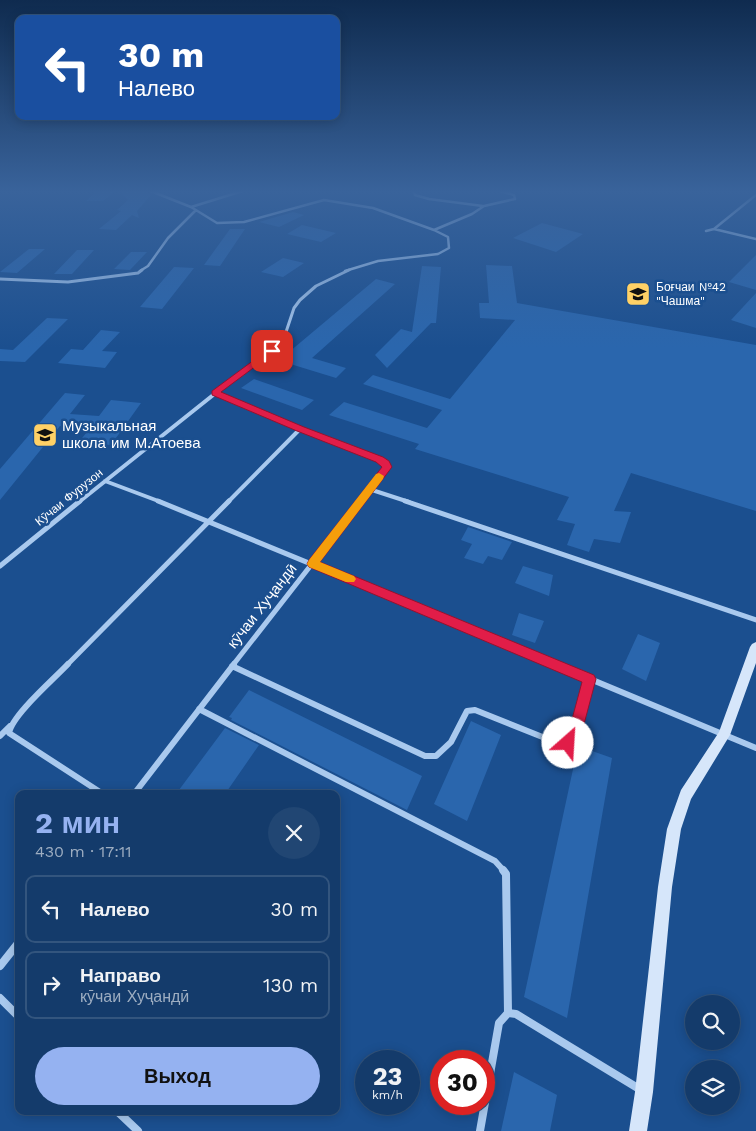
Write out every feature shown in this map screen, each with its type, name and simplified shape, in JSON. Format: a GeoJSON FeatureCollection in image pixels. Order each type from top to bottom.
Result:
{"type":"FeatureCollection","features":[{"type":"Feature","properties":{"kind":"street"},"geometry":{"type":"LineString","coordinates":[[0,278],[68,282],[138,273],[148,266],[165,243]]}},
{"type":"Feature","properties":{"kind":"street","name":"Кӯчаи Фурузон"},"geometry":{"type":"LineString","coordinates":[[0,566],[215,393],[283,341],[294,308],[316,286],[340,273],[378,261],[438,254],[449,248],[450,243]]}},
{"type":"Feature","properties":{"kind":"street","name":"кӯчаи Хуҷандӣ"},"geometry":{"type":"LineString","coordinates":[[137,790],[387,467],[386,463],[215,393]]}},
{"type":"Feature","properties":{"kind":"street"},"geometry":{"type":"LineString","coordinates":[[0,736],[18,715],[300,429]]}},
{"type":"Feature","properties":{"kind":"street"},"geometry":{"type":"LineString","coordinates":[[105,481],[210,521],[756,748]]}},
{"type":"Feature","properties":{"kind":"street"},"geometry":{"type":"LineString","coordinates":[[369,489],[756,620]]}},
{"type":"Feature","properties":{"kind":"street"},"geometry":{"type":"LineString","coordinates":[[638,1131],[644,1092],[665,887],[674,828],[686,795],[724,735],[756,647]]}},
{"type":"Feature","properties":{"kind":"street"},"geometry":{"type":"LineString","coordinates":[[232,666],[425,756],[436,756],[451,742],[467,711],[476,710],[545,738],[568,743],[574,738],[589,679]]}},
{"type":"Feature","properties":{"kind":"street"},"geometry":{"type":"LineString","coordinates":[[199,709],[495,861],[506,874],[508,1014]]}},
{"type":"Feature","properties":{"kind":"street"},"geometry":{"type":"LineString","coordinates":[[10,726],[9,733],[15,738],[96,790]]}},
{"type":"Feature","properties":{"kind":"street"},"geometry":{"type":"LineString","coordinates":[[0,966],[15,947]]}},
{"type":"Feature","properties":{"kind":"street"},"geometry":{"type":"LineString","coordinates":[[0,998],[15,1013]]}},
{"type":"Feature","properties":{"kind":"street"},"geometry":{"type":"LineString","coordinates":[[480,1131],[499,1023],[508,1014],[516,1014],[644,1092]]}},
{"type":"Feature","properties":{"kind":"street"},"geometry":{"type":"LineString","coordinates":[[121,1115],[138,1131]]}},
{"type":"Feature","properties":{"kind":"building"},"geometry":{"type":"Polygon","coordinates":[[[220,243],[236,243],[220,266],[204,265],[220,243]]]}},
{"type":"Feature","properties":{"kind":"building"},"geometry":{"type":"Polygon","coordinates":[[[528,243],[570,243],[556,252],[528,243]]]}},
{"type":"Feature","properties":{"kind":"building"},"geometry":{"type":"Polygon","coordinates":[[[29,249],[45,249],[17,273],[0,272],[29,249]]]}},
{"type":"Feature","properties":{"kind":"building"},"geometry":{"type":"Polygon","coordinates":[[[77,250],[94,250],[72,274],[54,274],[77,250]]]}},
{"type":"Feature","properties":{"kind":"building"},"geometry":{"type":"Polygon","coordinates":[[[131,252],[147,252],[130,270],[114,269],[131,252]]]}},
{"type":"Feature","properties":{"kind":"building"},"geometry":{"type":"Polygon","coordinates":[[[756,255],[756,290],[729,282],[756,255]]]}},
{"type":"Feature","properties":{"kind":"building"},"geometry":{"type":"Polygon","coordinates":[[[283,258],[304,263],[283,277],[261,272],[283,258]]]}},
{"type":"Feature","properties":{"kind":"building"},"geometry":{"type":"Polygon","coordinates":[[[486,265],[512,266],[517,303],[756,345],[756,511],[631,473],[614,511],[631,512],[620,543],[594,539],[589,552],[567,545],[575,524],[557,520],[569,497],[415,449],[419,444],[329,415],[344,402],[427,428],[442,410],[363,384],[373,375],[450,399],[515,320],[480,318],[479,303],[489,303],[486,265]]]}},
{"type":"Feature","properties":{"kind":"building"},"geometry":{"type":"Polygon","coordinates":[[[422,266],[441,267],[436,323],[431,323],[387,368],[375,355],[401,329],[412,332],[422,266]]]}},
{"type":"Feature","properties":{"kind":"building"},"geometry":{"type":"Polygon","coordinates":[[[174,267],[194,268],[162,309],[140,307],[174,267]]]}},
{"type":"Feature","properties":{"kind":"building"},"geometry":{"type":"Polygon","coordinates":[[[376,279],[395,284],[312,358],[346,368],[336,378],[274,359],[284,351],[289,352],[376,279]]]}},
{"type":"Feature","properties":{"kind":"building"},"geometry":{"type":"Polygon","coordinates":[[[756,293],[756,328],[731,320],[756,293]]]}},
{"type":"Feature","properties":{"kind":"building"},"geometry":{"type":"Polygon","coordinates":[[[47,318],[68,319],[25,362],[0,361],[0,349],[13,350],[47,318]]]}},
{"type":"Feature","properties":{"kind":"building"},"geometry":{"type":"Polygon","coordinates":[[[101,330],[120,332],[102,351],[117,352],[105,368],[58,363],[71,349],[83,350],[101,330]]]}},
{"type":"Feature","properties":{"kind":"building"},"geometry":{"type":"Polygon","coordinates":[[[254,379],[314,400],[302,410],[241,388],[254,379]]]}},
{"type":"Feature","properties":{"kind":"building"},"geometry":{"type":"Polygon","coordinates":[[[65,393],[85,395],[70,414],[99,416],[111,400],[141,403],[111,445],[79,442],[90,428],[60,426],[0,500],[0,469],[65,393]]]}},
{"type":"Feature","properties":{"kind":"building"},"geometry":{"type":"Polygon","coordinates":[[[468,527],[512,542],[502,560],[488,556],[483,564],[464,558],[472,544],[461,540],[468,527]]]}},
{"type":"Feature","properties":{"kind":"building"},"geometry":{"type":"Polygon","coordinates":[[[523,566],[553,575],[549,596],[515,583],[523,566]]]}},
{"type":"Feature","properties":{"kind":"building"},"geometry":{"type":"Polygon","coordinates":[[[519,613],[544,621],[535,643],[512,635],[519,613]]]}},
{"type":"Feature","properties":{"kind":"building"},"geometry":{"type":"Polygon","coordinates":[[[638,634],[660,643],[646,681],[622,669],[638,634]]]}},
{"type":"Feature","properties":{"kind":"building"},"geometry":{"type":"Polygon","coordinates":[[[249,690],[422,776],[407,810],[231,720],[232,718],[229,717],[249,690]]]}},
{"type":"Feature","properties":{"kind":"building"},"geometry":{"type":"Polygon","coordinates":[[[471,721],[501,735],[467,821],[434,804],[471,721]]]}},
{"type":"Feature","properties":{"kind":"building"},"geometry":{"type":"Polygon","coordinates":[[[225,728],[259,745],[228,790],[179,790],[225,728]]]}},
{"type":"Feature","properties":{"kind":"building"},"geometry":{"type":"Polygon","coordinates":[[[578,746],[612,758],[567,1018],[524,997],[578,746]]]}},
{"type":"Feature","properties":{"kind":"building"},"geometry":{"type":"Polygon","coordinates":[[[514,1072],[557,1095],[550,1131],[501,1131],[514,1072]]]}},
{"type":"Feature","properties":{"kind":"slow traffic"},"geometry":{"type":"LineString","coordinates":[[350,579],[313,564],[379,476]]}},
{"type":"Feature","properties":{"kind":"place","name":"Боғчаи №42 \"Чашма\""},"geometry":{"type":"Point","coordinates":[638,294]}},
{"type":"Feature","properties":{"kind":"place","name":"Музыкальная школа им М.Атоева"},"geometry":{"type":"Point","coordinates":[45,435]}},
{"type":"Feature","properties":{"kind":"route"},"geometry":{"type":"LineString","coordinates":[[272,351],[215,393],[300,429],[384,461],[387,465],[386,469],[313,564],[589,679],[574,738],[568,743]]}}]}
